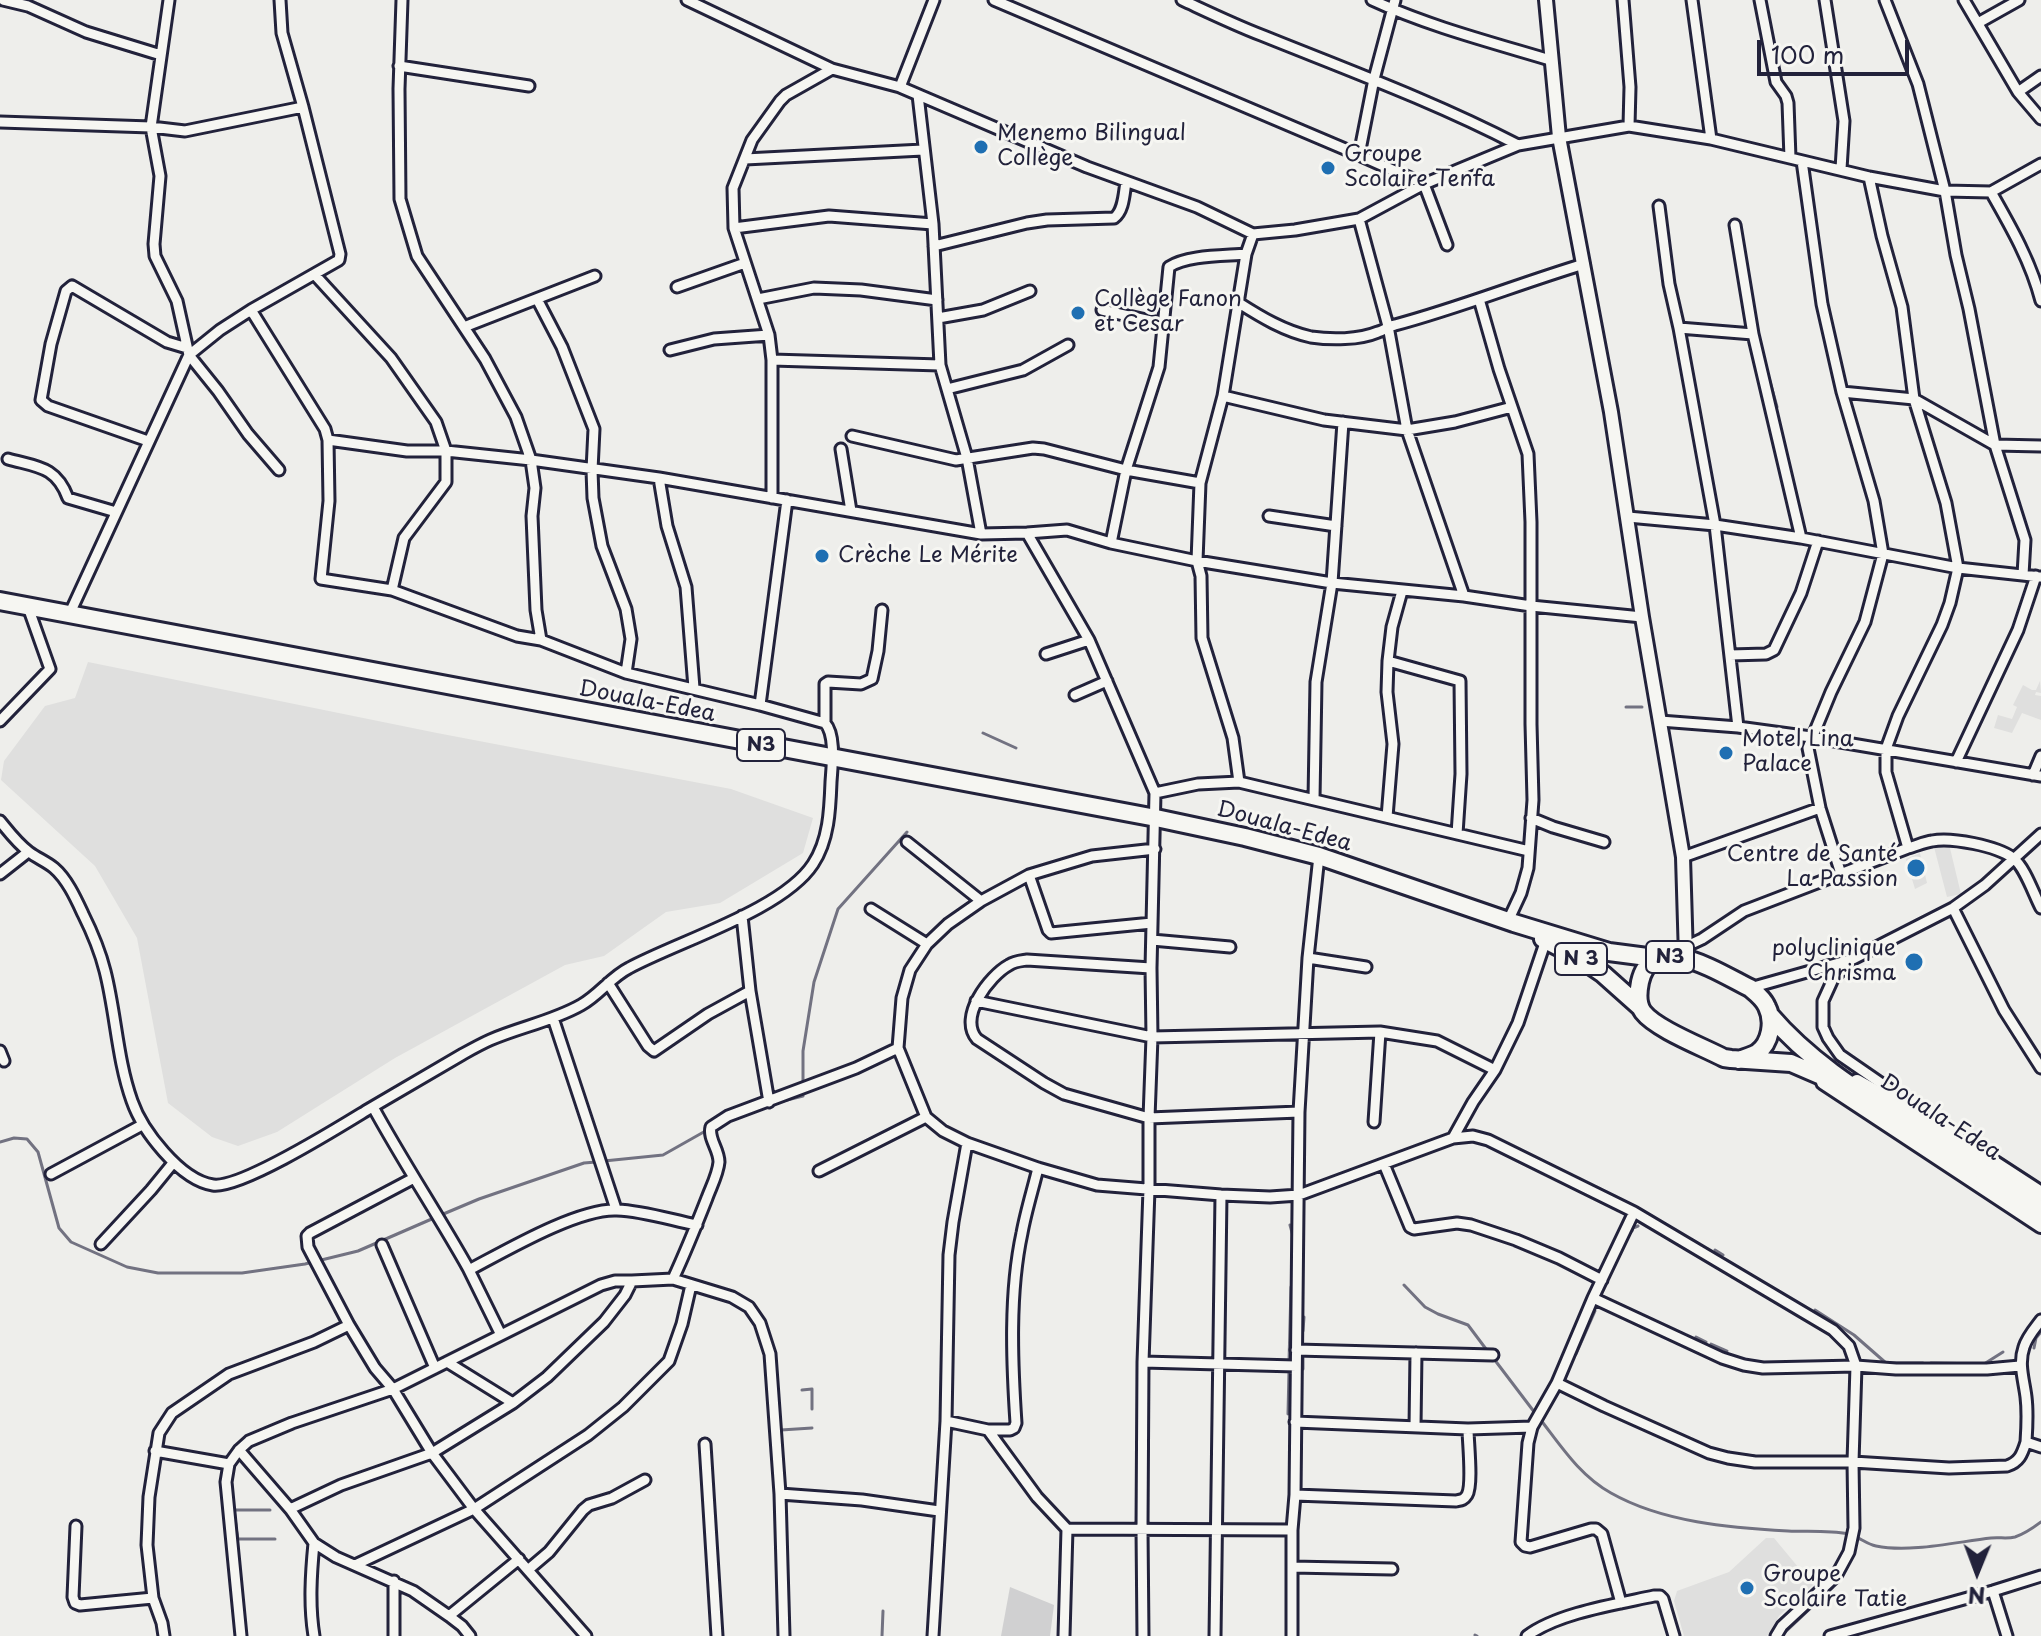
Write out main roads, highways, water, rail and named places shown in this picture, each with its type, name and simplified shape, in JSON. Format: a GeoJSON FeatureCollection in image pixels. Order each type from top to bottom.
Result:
{"type":"FeatureCollection","features":[{"type":"Feature","properties":{"kind":"highway","name":"Douala-Edea"},"geometry":{"type":"LineString","coordinates":[[0,601],[1156,818],[1319,856],[1511,922]]}},
{"type":"Feature","properties":{"kind":"highway","name":"N 3"},"geometry":{"type":"LineString","coordinates":[[1511,922],[1578,957],[1603,974],[1640,1007]]}},
{"type":"Feature","properties":{"kind":"highway","name":"N 3"},"geometry":{"type":"LineString","coordinates":[[1511,922],[1609,952],[1655,958]]}},
{"type":"Feature","properties":{"kind":"highway","name":"N3"},"geometry":{"type":"LineString","coordinates":[[1686,952],[1750,988],[1810,1064],[1724,1058],[1655,1023],[1640,1007],[1638,991],[1648,964],[1655,958],[1686,952]]}},
{"type":"Feature","properties":{"kind":"highway"},"geometry":{"type":"LineString","coordinates":[[1739,1060],[1761,1050],[1770,1031],[1770,1015]]}},
{"type":"Feature","properties":{"kind":"highway","name":"Douala-Edea"},"geometry":{"type":"LineString","coordinates":[[1810,1064],[2041,1210]]}},
{"type":"Feature","properties":{"kind":"main road"},"geometry":{"type":"LineString","coordinates":[[1546,0],[1559,137],[1628,517],[1683,857],[1686,952]]}},
{"type":"Feature","properties":{"kind":"main road","name":"N3"},"geometry":{"type":"LineString","coordinates":[[1810,1064],[1941,1129],[2041,1194]]}},
{"type":"Feature","properties":{"kind":"main road","name":"N3"},"geometry":{"type":"LineString","coordinates":[[1810,1064],[2041,1225]]}},
{"type":"Feature","properties":{"kind":"waterway"},"geometry":{"type":"LineString","coordinates":[[1432,19],[1451,25]]}},
{"type":"Feature","properties":{"kind":"waterway"},"geometry":{"type":"LineString","coordinates":[[1562,105],[1564,121]]}},
{"type":"Feature","properties":{"kind":"waterway"},"geometry":{"type":"LineString","coordinates":[[1769,378],[1777,407]]}},
{"type":"Feature","properties":{"kind":"waterway"},"geometry":{"type":"LineString","coordinates":[[1626,707],[1642,707]]}},
{"type":"Feature","properties":{"kind":"waterway"},"geometry":{"type":"LineString","coordinates":[[983,733],[1016,748]]}},
{"type":"Feature","properties":{"kind":"waterway"},"geometry":{"type":"LineString","coordinates":[[771,1104],[803,1096],[803,1051],[814,982],[838,909],[907,832]]}},
{"type":"Feature","properties":{"kind":"waterway"},"geometry":{"type":"LineString","coordinates":[[1154,1124],[1154,1146]]}},
{"type":"Feature","properties":{"kind":"waterway"},"geometry":{"type":"LineString","coordinates":[[604,1161],[663,1155],[709,1129]]}},
{"type":"Feature","properties":{"kind":"waterway"},"geometry":{"type":"LineString","coordinates":[[0,1142],[14,1138],[27,1139],[38,1152],[59,1228],[71,1242],[127,1267],[158,1273],[242,1273],[305,1264],[358,1251],[434,1218]]}},
{"type":"Feature","properties":{"kind":"waterway"},"geometry":{"type":"LineString","coordinates":[[1153,1172],[1154,1155]]}},
{"type":"Feature","properties":{"kind":"waterway"},"geometry":{"type":"LineString","coordinates":[[441,1215],[584,1163],[596,1162]]}},
{"type":"Feature","properties":{"kind":"waterway"},"geometry":{"type":"LineString","coordinates":[[1290,1225],[1293,1236]]}},
{"type":"Feature","properties":{"kind":"waterway"},"geometry":{"type":"LineString","coordinates":[[1632,1231],[1638,1226]]}},
{"type":"Feature","properties":{"kind":"waterway"},"geometry":{"type":"LineString","coordinates":[[1715,1250],[1723,1255]]}},
{"type":"Feature","properties":{"kind":"waterway"},"geometry":{"type":"LineString","coordinates":[[1404,1285],[1425,1307],[1468,1325],[1489,1353]]}},
{"type":"Feature","properties":{"kind":"waterway"},"geometry":{"type":"LineString","coordinates":[[1289,1362],[1291,1287]]}},
{"type":"Feature","properties":{"kind":"waterway"},"geometry":{"type":"LineString","coordinates":[[1815,1310],[1854,1335],[1886,1363],[1923,1363]]}},
{"type":"Feature","properties":{"kind":"waterway"},"geometry":{"type":"LineString","coordinates":[[1576,1354],[1595,1311]]}},
{"type":"Feature","properties":{"kind":"waterway"},"geometry":{"type":"LineString","coordinates":[[1303,1331],[1304,1317]]}},
{"type":"Feature","properties":{"kind":"waterway"},"geometry":{"type":"LineString","coordinates":[[2034,1348],[2041,1332]]}},
{"type":"Feature","properties":{"kind":"waterway"},"geometry":{"type":"LineString","coordinates":[[1696,1337],[1706,1342]]}},
{"type":"Feature","properties":{"kind":"waterway"},"geometry":{"type":"LineString","coordinates":[[1711,1344],[1727,1351]]}},
{"type":"Feature","properties":{"kind":"waterway"},"geometry":{"type":"LineString","coordinates":[[1931,1363],[1984,1364],[2003,1352]]}},
{"type":"Feature","properties":{"kind":"waterway"},"geometry":{"type":"LineString","coordinates":[[1303,1358],[1303,1369]]}},
{"type":"Feature","properties":{"kind":"waterway"},"geometry":{"type":"LineString","coordinates":[[1494,1359],[1535,1413]]}},
{"type":"Feature","properties":{"kind":"waterway"},"geometry":{"type":"LineString","coordinates":[[1288,1414],[1289,1370]]}},
{"type":"Feature","properties":{"kind":"waterway"},"geometry":{"type":"LineString","coordinates":[[802,1390],[812,1389],[812,1409]]}},
{"type":"Feature","properties":{"kind":"waterway"},"geometry":{"type":"LineString","coordinates":[[1604,1401],[1617,1407]]}},
{"type":"Feature","properties":{"kind":"waterway"},"geometry":{"type":"LineString","coordinates":[[1540,1419],[1572,1460],[1600,1486],[1652,1511],[1697,1522],[1766,1530],[1841,1533],[1889,1548],[2012,1538],[2041,1522]]}},
{"type":"Feature","properties":{"kind":"waterway"},"geometry":{"type":"LineString","coordinates":[[781,1450],[781,1430],[812,1428]]}},
{"type":"Feature","properties":{"kind":"waterway"},"geometry":{"type":"LineString","coordinates":[[1147,1474],[1148,1442]]}},
{"type":"Feature","properties":{"kind":"waterway"},"geometry":{"type":"LineString","coordinates":[[1725,1453],[1754,1456]]}},
{"type":"Feature","properties":{"kind":"waterway"},"geometry":{"type":"LineString","coordinates":[[236,1526],[234,1510],[270,1510]]}},
{"type":"Feature","properties":{"kind":"waterway"},"geometry":{"type":"LineString","coordinates":[[236,1528],[238,1539],[275,1539]]}},
{"type":"Feature","properties":{"kind":"waterway"},"geometry":{"type":"LineString","coordinates":[[1781,1636],[1832,1588]]}},
{"type":"Feature","properties":{"kind":"waterway"},"geometry":{"type":"LineString","coordinates":[[882,1636],[883,1611]]}},
{"type":"Feature","properties":{"kind":"place","name":"Menemo Bilingual Collège"},"geometry":{"type":"Point","coordinates":[981,147]}},
{"type":"Feature","properties":{"kind":"place","name":"Groupe Scolaire Tenfa"},"geometry":{"type":"Point","coordinates":[1328,168]}},
{"type":"Feature","properties":{"kind":"place","name":"Collège Fanon et Cesar"},"geometry":{"type":"Point","coordinates":[1078,313]}},
{"type":"Feature","properties":{"kind":"place","name":"Crèche Le Mérite"},"geometry":{"type":"Point","coordinates":[822,556]}},
{"type":"Feature","properties":{"kind":"place","name":"Motel Lina Palace"},"geometry":{"type":"Point","coordinates":[1726,753]}},
{"type":"Feature","properties":{"kind":"place","name":"Centre de Santé La Passion"},"geometry":{"type":"Point","coordinates":[1916,868]}},
{"type":"Feature","properties":{"kind":"place","name":"polyclinique Chrisma"},"geometry":{"type":"Point","coordinates":[1914,962]}},
{"type":"Feature","properties":{"kind":"place","name":"Groupe Scolaire Tatie"},"geometry":{"type":"Point","coordinates":[1747,1588]}}]}
